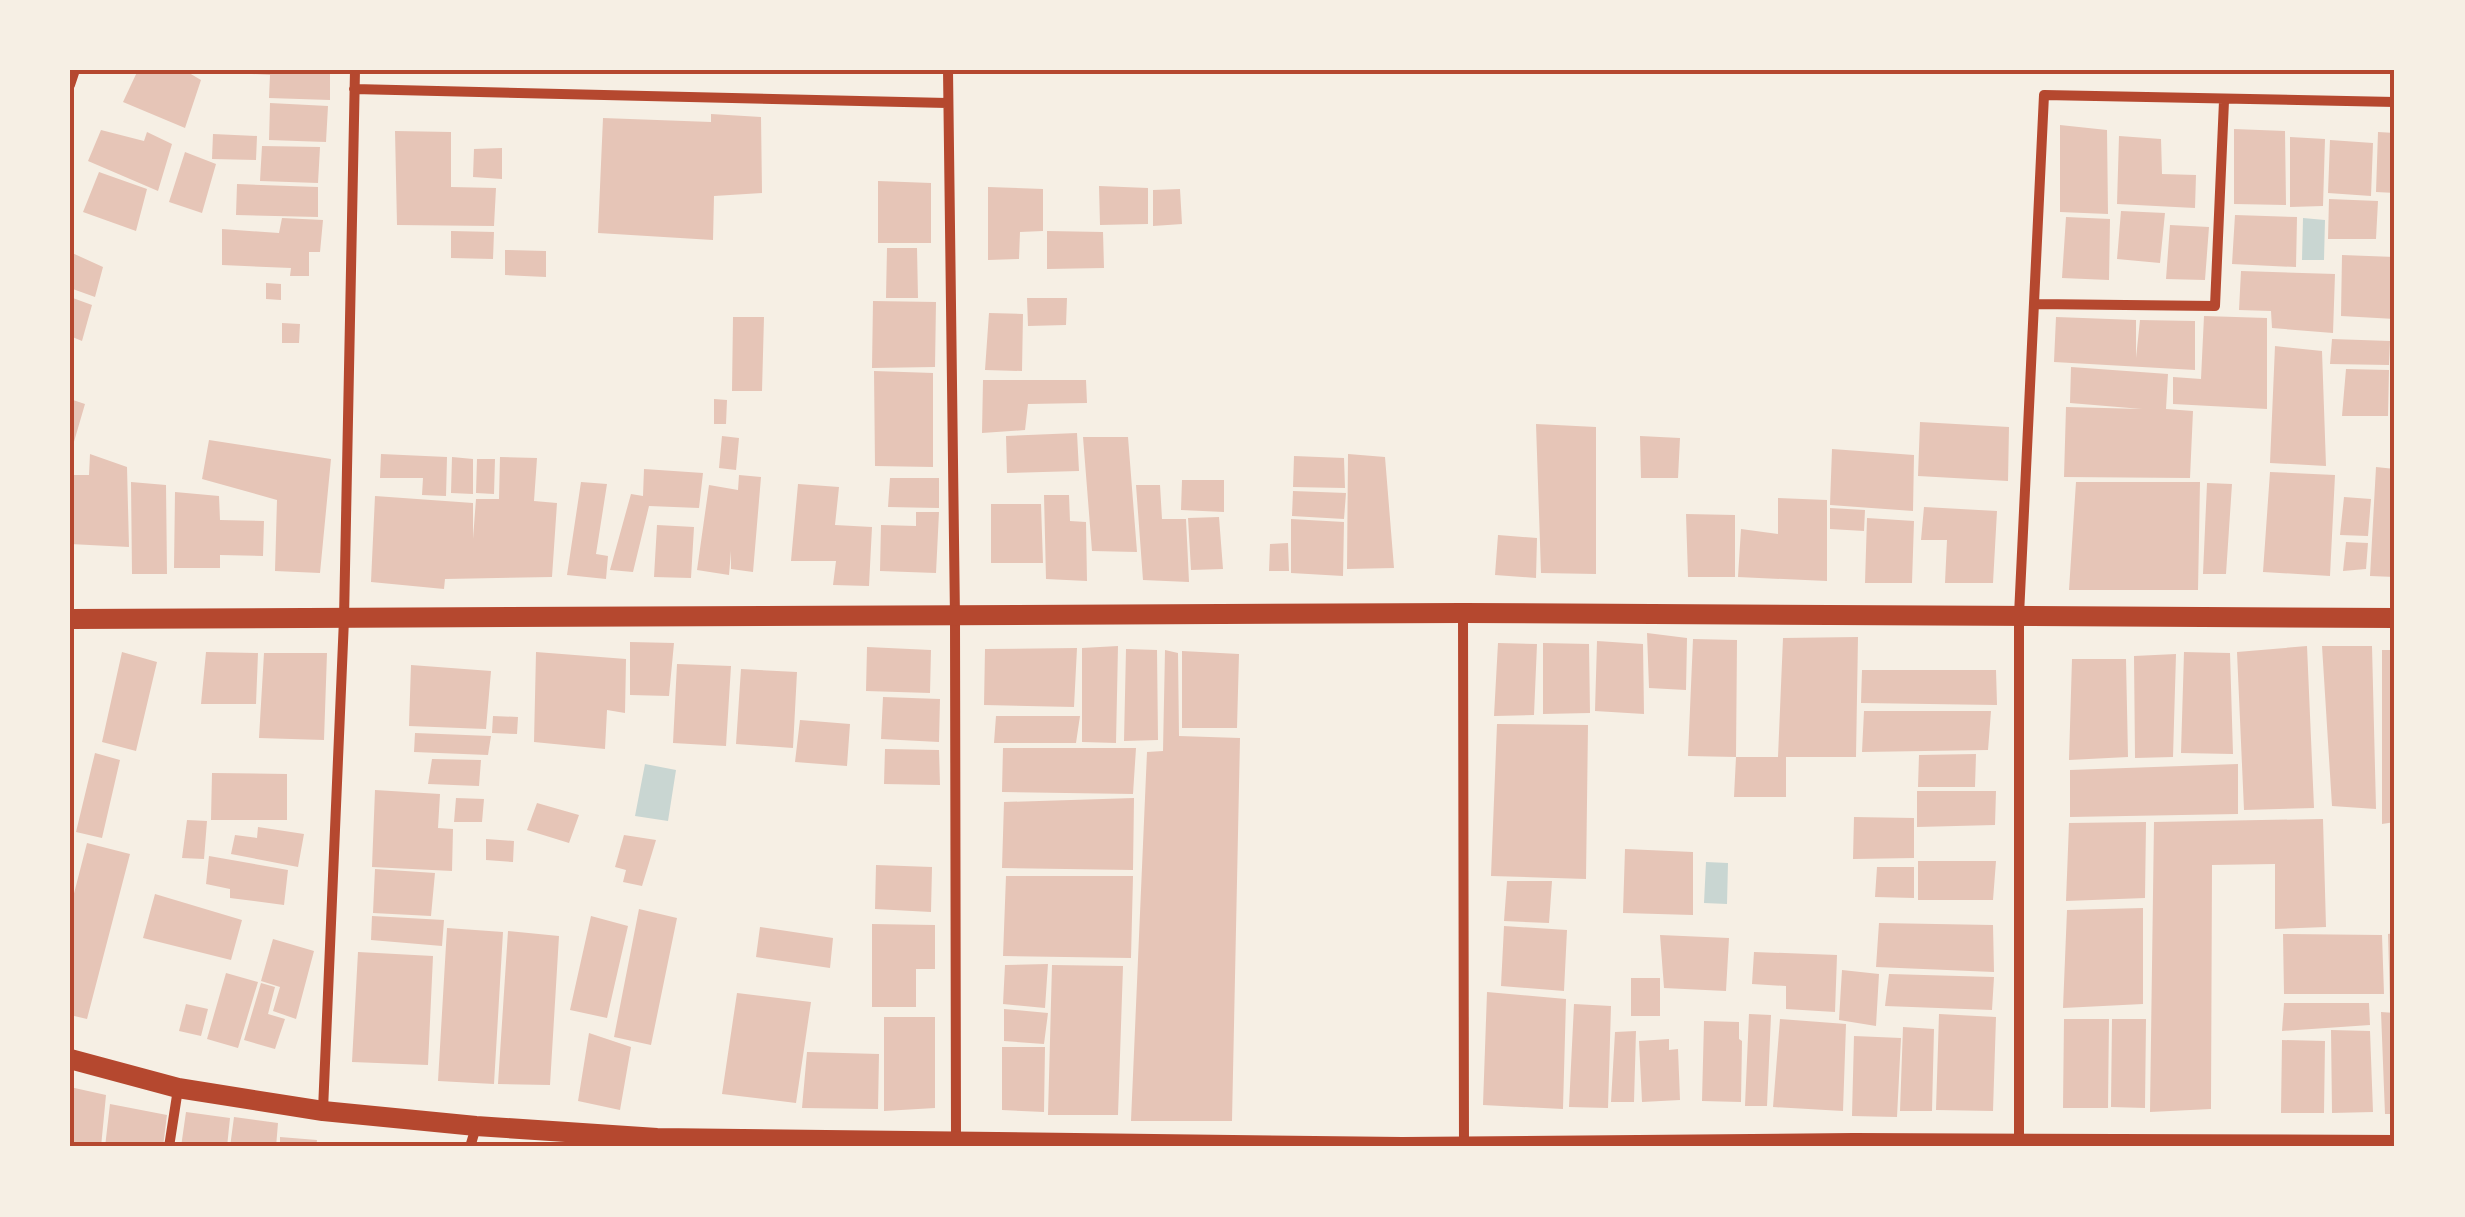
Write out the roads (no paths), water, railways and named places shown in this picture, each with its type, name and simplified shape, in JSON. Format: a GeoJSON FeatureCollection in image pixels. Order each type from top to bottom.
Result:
{"type":"FeatureCollection","features":[{"type":"Feature","properties":{"kind":"main road"},"geometry":{"type":"LineString","coordinates":[[70,619],[1463,613],[2395,618]]}},
{"type":"Feature","properties":{"kind":"main road"},"geometry":{"type":"LineString","coordinates":[[70,1058],[178,1088],[323,1111],[657,1138],[956,1145],[1403,1147],[2395,1145]]}},
{"type":"Feature","properties":{"kind":"street"},"geometry":{"type":"LineString","coordinates":[[70,86],[75,70]]}},
{"type":"Feature","properties":{"kind":"street"},"geometry":{"type":"LineString","coordinates":[[323,1111],[344,619],[355,70]]}},
{"type":"Feature","properties":{"kind":"street"},"geometry":{"type":"LineString","coordinates":[[948,70],[956,1145]]}},
{"type":"Feature","properties":{"kind":"street"},"geometry":{"type":"LineString","coordinates":[[354,89],[947,103]]}},
{"type":"Feature","properties":{"kind":"street"},"geometry":{"type":"LineString","coordinates":[[2019,1146],[2019,614],[2044,94],[2395,102]]}},
{"type":"Feature","properties":{"kind":"street"},"geometry":{"type":"LineString","coordinates":[[2035,304],[2215,306],[2224,101]]}},
{"type":"Feature","properties":{"kind":"street"},"geometry":{"type":"LineString","coordinates":[[1463,613],[1464,1146]]}},
{"type":"Feature","properties":{"kind":"street"},"geometry":{"type":"LineString","coordinates":[[168,1147],[178,1088]]}},
{"type":"Feature","properties":{"kind":"street"},"geometry":{"type":"LineString","coordinates":[[470,1147],[476,1126]]}}]}
